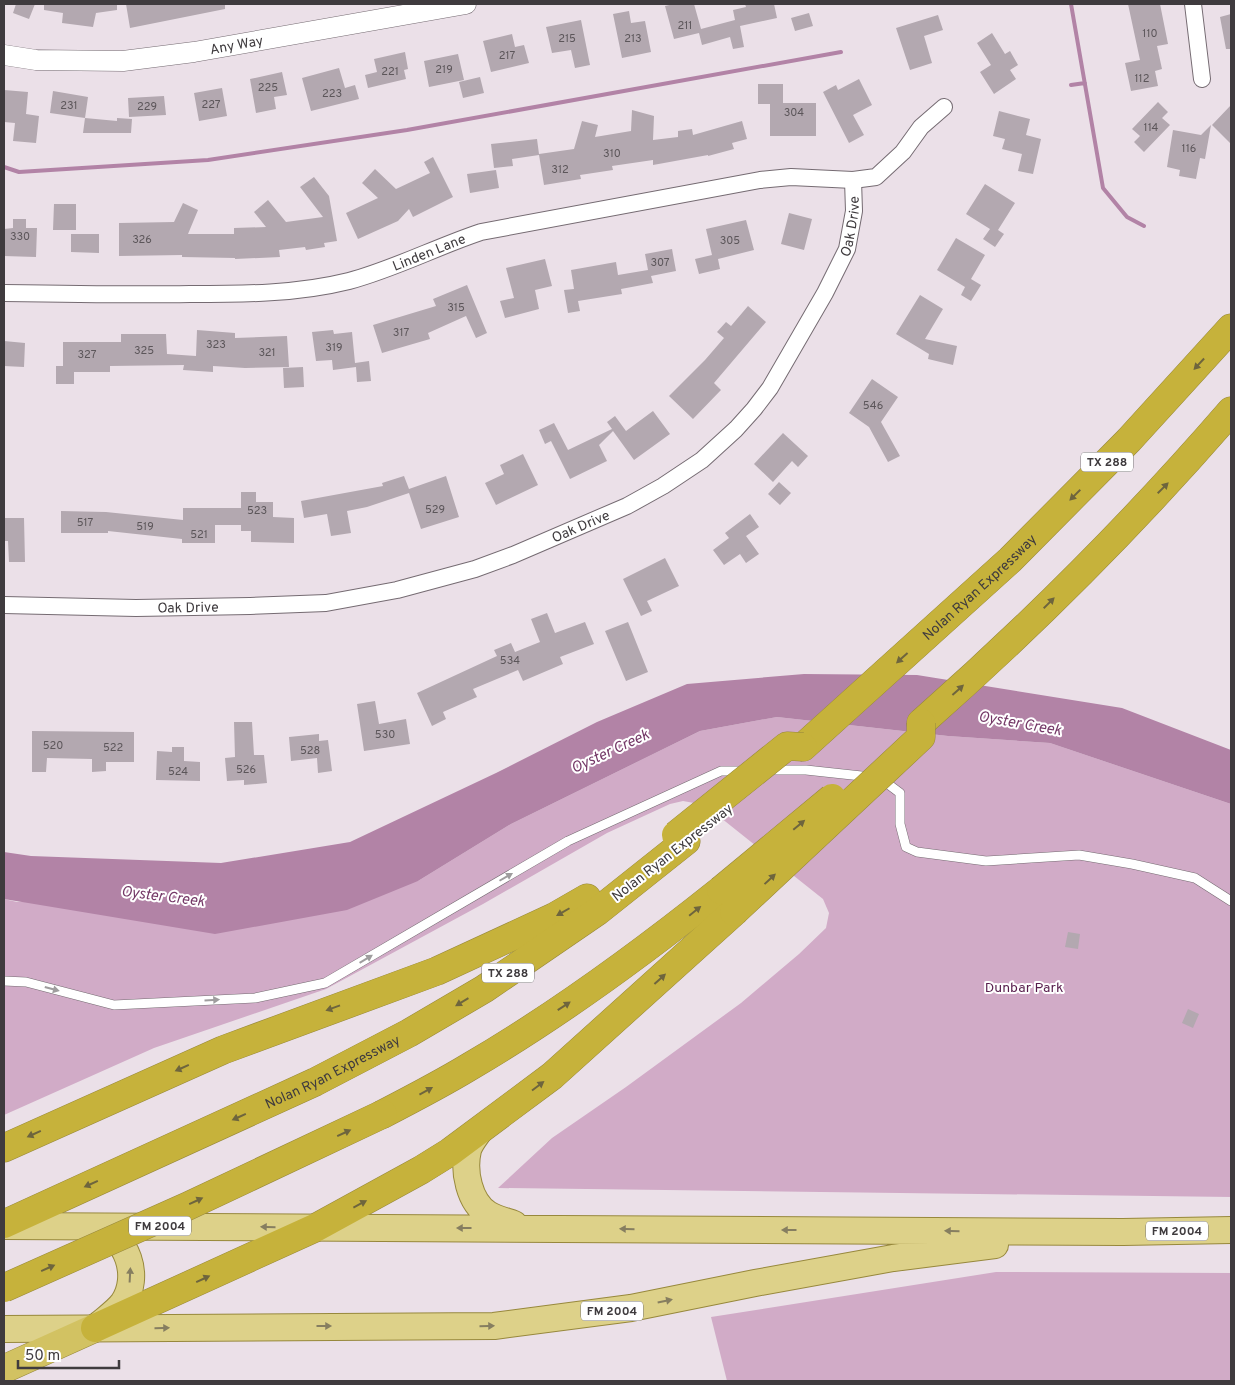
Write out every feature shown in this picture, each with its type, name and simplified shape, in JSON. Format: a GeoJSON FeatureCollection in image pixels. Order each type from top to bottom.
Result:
{"type":"FeatureCollection","features":[{"type":"Feature","properties":{"kind":"highway","name":"Nolan Ryan Expressway"},"geometry":{"type":"LineString","coordinates":[[4,1225],[315,1082],[409,1033],[484,989],[598,911],[787,746],[803,747],[977,591],[1129,440],[1231,328]]}},
{"type":"Feature","properties":{"kind":"highway"},"geometry":{"type":"LineString","coordinates":[[4,1369],[317,1227],[421,1170],[480,1130],[552,1076],[727,901],[921,738],[921,723],[1014,637],[1174,476],[1231,411]]}},
{"type":"Feature","properties":{"kind":"highway"},"geometry":{"type":"LineString","coordinates":[[4,1148],[223,1050],[437,971],[554,917],[618,879],[681,838]]}},
{"type":"Feature","properties":{"kind":"highway"},"geometry":{"type":"LineString","coordinates":[[4,1288],[188,1206],[383,1114],[470,1067],[567,1004],[651,946],[727,901]]}},
{"type":"Feature","properties":{"kind":"main road"},"geometry":{"type":"LineString","coordinates":[[480,1130],[468,1150],[467,1176],[470,1188],[482,1209],[489,1215],[524,1228]]}},
{"type":"Feature","properties":{"kind":"main road","name":"FM 2004"},"geometry":{"type":"LineString","coordinates":[[4,1225],[1123,1232],[1231,1230]]}},
{"type":"Feature","properties":{"kind":"main road"},"geometry":{"type":"LineString","coordinates":[[70,1225],[101,1230],[124,1248],[129,1259],[132,1274],[123,1302],[96,1328]]}},
{"type":"Feature","properties":{"kind":"main road","name":"FM 2004"},"geometry":{"type":"LineString","coordinates":[[4,1329],[494,1326],[631,1308],[894,1258],[963,1248],[1123,1232]]}},
{"type":"Feature","properties":{"kind":"street","name":"Any Way"},"geometry":{"type":"LineString","coordinates":[[4,54],[36,60],[123,61],[194,52],[466,4]]}},
{"type":"Feature","properties":{"kind":"street"},"geometry":{"type":"LineString","coordinates":[[1193,4],[1202,79]]}},
{"type":"Feature","properties":{"kind":"street","name":"Oak Drive"},"geometry":{"type":"LineString","coordinates":[[4,605],[136,608],[250,606],[334,601],[398,590],[475,569],[513,555],[627,506],[663,486],[702,460],[736,429],[754,409],[770,388],[825,292],[847,249],[854,211],[853,180],[876,177],[903,152],[921,127],[944,107]]}},
{"type":"Feature","properties":{"kind":"street","name":"Linden Lane"},"geometry":{"type":"LineString","coordinates":[[4,293],[92,295],[247,294],[306,290],[349,281],[410,260],[481,232],[760,180],[791,177],[853,180]]}},
{"type":"Feature","properties":{"kind":"lane"},"geometry":{"type":"LineString","coordinates":[[4,981],[26,982],[114,1005],[255,998],[325,983],[568,841],[721,771],[806,770],[880,778],[900,793],[900,824],[906,847],[917,852],[986,861],[1079,855],[1195,878],[1231,902]]}},
{"type":"Feature","properties":{"kind":"green space","name":"Dunbar Park"},"geometry":{"type":"Polygon","coordinates":[[[777,717],[948,736],[1050,743],[1231,804],[1231,1197],[498,1188],[552,1138],[626,1087],[741,1003],[799,954],[826,928],[829,913],[823,899],[716,814],[694,803],[683,801],[670,804],[607,833],[483,904],[326,989],[154,1048],[4,1115],[4,899],[17,902],[418,881],[511,824],[700,731],[777,717]]]}},
{"type":"Feature","properties":{"kind":"green space"},"geometry":{"type":"Polygon","coordinates":[[[996,1272],[1231,1273],[1231,1381],[727,1381],[711,1317],[996,1272]]]}},
{"type":"Feature","properties":{"kind":"water","name":"Oyster Creek"},"geometry":{"type":"Polygon","coordinates":[[[804,674],[917,675],[1122,708],[1231,750],[1231,804],[1050,743],[948,736],[777,717],[700,731],[511,824],[418,881],[347,910],[215,934],[4,899],[4,852],[31,856],[221,863],[350,842],[496,773],[597,722],[687,684],[804,674]]]}},
{"type":"Feature","properties":{"kind":"building"},"geometry":{"type":"Polygon","coordinates":[[[16,4],[35,4],[29,19],[13,13],[16,4]]]}},
{"type":"Feature","properties":{"kind":"building"},"geometry":{"type":"Polygon","coordinates":[[[44,4],[117,4],[117,10],[96,13],[93,27],[62,23],[63,13],[44,10],[44,4]]]}},
{"type":"Feature","properties":{"kind":"building"},"geometry":{"type":"Polygon","coordinates":[[[126,4],[225,4],[225,9],[130,28],[126,4]]]}},
{"type":"Feature","properties":{"kind":"building"},"geometry":{"type":"Polygon","coordinates":[[[694,4],[701,29],[735,20],[733,10],[746,7],[745,4],[774,4],[777,18],[740,26],[744,47],[733,49],[730,37],[702,45],[699,33],[674,39],[665,6],[694,4]]]}},
{"type":"Feature","properties":{"kind":"building"},"geometry":{"type":"Polygon","coordinates":[[[1128,4],[1160,4],[1168,44],[1157,46],[1162,69],[1155,71],[1158,86],[1131,91],[1125,63],[1140,60],[1128,4]]]}},
{"type":"Feature","properties":{"kind":"building"},"geometry":{"type":"Polygon","coordinates":[[[629,11],[631,23],[645,21],[651,52],[622,58],[613,14],[629,11]]]}},
{"type":"Feature","properties":{"kind":"building"},"geometry":{"type":"Polygon","coordinates":[[[809,13],[813,26],[795,31],[791,18],[809,13]]]}},
{"type":"Feature","properties":{"kind":"building"},"geometry":{"type":"Polygon","coordinates":[[[1231,14],[1231,49],[1226,49],[1220,17],[1231,14]]]}},
{"type":"Feature","properties":{"kind":"building"},"geometry":{"type":"Polygon","coordinates":[[[938,15],[943,30],[924,36],[932,63],[910,70],[896,28],[938,15]]]}},
{"type":"Feature","properties":{"kind":"building"},"geometry":{"type":"Polygon","coordinates":[[[581,20],[590,65],[575,68],[571,50],[552,53],[546,27],[581,20]]]}},
{"type":"Feature","properties":{"kind":"building"},"geometry":{"type":"Polygon","coordinates":[[[992,33],[1005,54],[1010,51],[1018,65],[1010,70],[1016,79],[994,94],[980,72],[991,65],[977,43],[992,33]]]}},
{"type":"Feature","properties":{"kind":"building"},"geometry":{"type":"Polygon","coordinates":[[[512,34],[515,47],[524,45],[529,63],[491,72],[483,41],[512,34]]]}},
{"type":"Feature","properties":{"kind":"building"},"geometry":{"type":"Polygon","coordinates":[[[405,52],[408,69],[404,70],[406,79],[368,88],[365,75],[377,72],[374,59],[405,52]]]}},
{"type":"Feature","properties":{"kind":"building"},"geometry":{"type":"Polygon","coordinates":[[[458,54],[464,80],[429,87],[424,61],[458,54]]]}},
{"type":"Feature","properties":{"kind":"building"},"geometry":{"type":"Polygon","coordinates":[[[339,68],[345,88],[355,85],[359,99],[311,111],[302,78],[339,68]]]}},
{"type":"Feature","properties":{"kind":"building"},"geometry":{"type":"Polygon","coordinates":[[[282,72],[287,95],[274,97],[276,109],[256,113],[250,79],[282,72]]]}},
{"type":"Feature","properties":{"kind":"building"},"geometry":{"type":"Polygon","coordinates":[[[480,77],[484,93],[463,98],[459,82],[480,77]]]}},
{"type":"Feature","properties":{"kind":"building"},"geometry":{"type":"Polygon","coordinates":[[[859,79],[872,105],[853,115],[864,135],[849,143],[823,92],[836,85],[838,90],[859,79]]]}},
{"type":"Feature","properties":{"kind":"building"},"geometry":{"type":"Polygon","coordinates":[[[758,84],[783,84],[783,103],[816,103],[816,136],[770,136],[770,104],[758,104],[758,84]]]}},
{"type":"Feature","properties":{"kind":"building"},"geometry":{"type":"Polygon","coordinates":[[[222,88],[227,116],[199,121],[194,93],[222,88]]]}},
{"type":"Feature","properties":{"kind":"building"},"geometry":{"type":"Polygon","coordinates":[[[4,90],[28,92],[26,114],[39,116],[36,143],[13,141],[15,123],[4,122],[4,90]]]}},
{"type":"Feature","properties":{"kind":"building"},"geometry":{"type":"Polygon","coordinates":[[[53,91],[88,97],[85,118],[50,113],[53,91]]]}},
{"type":"Feature","properties":{"kind":"building"},"geometry":{"type":"Polygon","coordinates":[[[164,96],[166,115],[129,117],[128,98],[164,96]]]}},
{"type":"Feature","properties":{"kind":"building"},"geometry":{"type":"Polygon","coordinates":[[[1158,102],[1168,112],[1162,118],[1170,125],[1144,152],[1134,142],[1140,136],[1132,129],[1158,102]]]}},
{"type":"Feature","properties":{"kind":"building"},"geometry":{"type":"Polygon","coordinates":[[[1231,105],[1231,144],[1212,125],[1231,105]]]}},
{"type":"Feature","properties":{"kind":"building"},"geometry":{"type":"Polygon","coordinates":[[[632,110],[654,116],[653,140],[678,137],[678,131],[692,129],[693,135],[742,121],[747,139],[732,143],[734,149],[708,156],[653,165],[653,160],[612,166],[613,170],[580,175],[581,179],[544,185],[539,155],[512,159],[513,166],[494,168],[491,144],[537,139],[539,154],[574,149],[582,121],[598,125],[595,137],[631,131],[632,110]]]}},
{"type":"Feature","properties":{"kind":"building"},"geometry":{"type":"Polygon","coordinates":[[[999,111],[1030,119],[1026,135],[1041,139],[1033,174],[1018,171],[1022,154],[1002,149],[1005,139],[993,136],[999,111]]]}},
{"type":"Feature","properties":{"kind":"building"},"geometry":{"type":"Polygon","coordinates":[[[85,118],[117,121],[117,118],[132,119],[131,133],[83,133],[85,118]]]}},
{"type":"Feature","properties":{"kind":"building"},"geometry":{"type":"Polygon","coordinates":[[[1211,125],[1205,159],[1200,158],[1196,179],[1179,176],[1180,170],[1167,167],[1173,130],[1201,135],[1211,125]]]}},
{"type":"Feature","properties":{"kind":"building"},"geometry":{"type":"Polygon","coordinates":[[[433,157],[453,197],[413,217],[409,209],[398,221],[358,239],[346,213],[378,198],[362,183],[375,169],[396,189],[430,173],[424,162],[433,157]]]}},
{"type":"Feature","properties":{"kind":"building"},"geometry":{"type":"Polygon","coordinates":[[[496,170],[499,188],[470,193],[467,174],[496,170]]]}},
{"type":"Feature","properties":{"kind":"building"},"geometry":{"type":"Polygon","coordinates":[[[314,177],[329,196],[337,241],[324,243],[325,247],[306,250],[305,247],[279,250],[280,257],[235,259],[182,257],[182,255],[119,256],[119,223],[174,222],[183,203],[198,210],[188,234],[234,234],[234,228],[266,227],[254,212],[268,200],[286,222],[323,217],[300,187],[314,177]]]}},
{"type":"Feature","properties":{"kind":"building"},"geometry":{"type":"Polygon","coordinates":[[[985,184],[1015,203],[998,230],[1004,234],[995,247],[983,239],[990,229],[966,214],[985,184]]]}},
{"type":"Feature","properties":{"kind":"building"},"geometry":{"type":"Polygon","coordinates":[[[54,204],[76,204],[76,230],[53,230],[54,204]]]}},
{"type":"Feature","properties":{"kind":"building"},"geometry":{"type":"Polygon","coordinates":[[[789,213],[812,219],[804,250],[781,244],[789,213]]]}},
{"type":"Feature","properties":{"kind":"building"},"geometry":{"type":"Polygon","coordinates":[[[13,219],[26,219],[26,228],[37,228],[36,257],[4,256],[4,229],[13,228],[13,219]]]}},
{"type":"Feature","properties":{"kind":"building"},"geometry":{"type":"Polygon","coordinates":[[[746,220],[754,250],[718,259],[720,269],[699,274],[695,259],[712,255],[706,229],[746,220]]]}},
{"type":"Feature","properties":{"kind":"building"},"geometry":{"type":"Polygon","coordinates":[[[71,234],[99,234],[99,253],[71,252],[71,234]]]}},
{"type":"Feature","properties":{"kind":"building"},"geometry":{"type":"Polygon","coordinates":[[[956,238],[985,255],[971,279],[981,285],[971,301],[961,295],[965,287],[937,270],[956,238]]]}},
{"type":"Feature","properties":{"kind":"building"},"geometry":{"type":"Polygon","coordinates":[[[672,249],[676,271],[651,276],[653,283],[621,289],[622,294],[578,301],[580,311],[568,313],[564,290],[574,289],[571,270],[616,262],[618,275],[648,270],[645,254],[672,249]]]}},
{"type":"Feature","properties":{"kind":"building"},"geometry":{"type":"Polygon","coordinates":[[[545,259],[552,286],[535,290],[539,309],[505,318],[500,301],[514,298],[506,268],[545,259]]]}},
{"type":"Feature","properties":{"kind":"building"},"geometry":{"type":"Polygon","coordinates":[[[467,285],[487,333],[476,338],[466,316],[428,333],[430,339],[382,353],[373,325],[436,306],[433,299],[467,285]]]}},
{"type":"Feature","properties":{"kind":"building"},"geometry":{"type":"Polygon","coordinates":[[[920,295],[943,309],[925,339],[957,346],[953,365],[928,359],[929,354],[896,334],[920,295]]]}},
{"type":"Feature","properties":{"kind":"building"},"geometry":{"type":"Polygon","coordinates":[[[748,306],[766,322],[714,383],[721,390],[693,419],[669,396],[724,338],[717,332],[726,322],[731,326],[748,306]]]}},
{"type":"Feature","properties":{"kind":"building"},"geometry":{"type":"Polygon","coordinates":[[[197,330],[235,333],[235,338],[287,336],[289,367],[245,368],[213,366],[213,372],[183,370],[184,365],[110,366],[110,372],[74,372],[74,384],[56,384],[56,366],[63,366],[63,342],[121,342],[121,334],[166,334],[167,354],[196,356],[197,330]]]}},
{"type":"Feature","properties":{"kind":"building"},"geometry":{"type":"Polygon","coordinates":[[[333,330],[334,334],[352,332],[355,363],[369,361],[371,381],[357,382],[356,367],[333,370],[332,360],[316,361],[312,332],[333,330]]]}},
{"type":"Feature","properties":{"kind":"building"},"geometry":{"type":"Polygon","coordinates":[[[4,341],[25,343],[24,367],[4,366],[4,341]]]}},
{"type":"Feature","properties":{"kind":"building"},"geometry":{"type":"Polygon","coordinates":[[[303,367],[304,387],[284,388],[283,368],[303,367]]]}},
{"type":"Feature","properties":{"kind":"building"},"geometry":{"type":"Polygon","coordinates":[[[872,379],[898,397],[881,422],[900,456],[888,462],[869,427],[849,413],[872,379]]]}},
{"type":"Feature","properties":{"kind":"building"},"geometry":{"type":"Polygon","coordinates":[[[653,411],[670,434],[634,460],[613,431],[599,445],[607,461],[570,479],[551,441],[545,444],[539,430],[554,423],[568,450],[612,429],[607,422],[615,416],[626,431],[653,411]]]}},
{"type":"Feature","properties":{"kind":"building"},"geometry":{"type":"Polygon","coordinates":[[[783,433],[808,456],[798,467],[792,461],[773,482],[754,464],[783,433]]]}},
{"type":"Feature","properties":{"kind":"building"},"geometry":{"type":"Polygon","coordinates":[[[523,454],[538,485],[496,505],[485,483],[504,474],[500,465],[523,454]]]}},
{"type":"Feature","properties":{"kind":"building"},"geometry":{"type":"Polygon","coordinates":[[[404,476],[409,489],[446,476],[459,517],[421,529],[409,493],[367,507],[347,511],[351,533],[331,536],[327,514],[304,518],[301,501],[383,486],[382,483],[404,476]]]}},
{"type":"Feature","properties":{"kind":"building"},"geometry":{"type":"Polygon","coordinates":[[[779,482],[791,493],[780,505],[768,494],[779,482]]]}},
{"type":"Feature","properties":{"kind":"building"},"geometry":{"type":"Polygon","coordinates":[[[241,492],[256,492],[256,502],[273,502],[273,517],[294,518],[294,543],[251,542],[251,531],[241,531],[241,525],[215,525],[215,543],[182,543],[182,539],[108,531],[108,533],[61,533],[61,511],[106,512],[183,520],[183,508],[241,508],[241,492]]]}},
{"type":"Feature","properties":{"kind":"building"},"geometry":{"type":"Polygon","coordinates":[[[750,514],[759,527],[746,536],[759,554],[746,563],[740,554],[724,565],[713,550],[729,538],[725,533],[750,514]]]}},
{"type":"Feature","properties":{"kind":"building"},"geometry":{"type":"Polygon","coordinates":[[[4,518],[24,518],[25,562],[9,562],[8,541],[4,541],[4,518]]]}},
{"type":"Feature","properties":{"kind":"building"},"geometry":{"type":"Polygon","coordinates":[[[665,558],[679,586],[647,601],[652,611],[641,616],[623,579],[665,558]]]}},
{"type":"Feature","properties":{"kind":"building"},"geometry":{"type":"Polygon","coordinates":[[[547,613],[555,633],[585,622],[594,644],[560,657],[563,664],[523,681],[518,670],[473,689],[477,697],[443,712],[446,719],[432,726],[417,693],[497,656],[494,650],[511,643],[515,652],[540,642],[531,619],[547,613]]]}},
{"type":"Feature","properties":{"kind":"building"},"geometry":{"type":"Polygon","coordinates":[[[628,622],[648,672],[626,681],[605,631],[628,622]]]}},
{"type":"Feature","properties":{"kind":"building"},"geometry":{"type":"Polygon","coordinates":[[[375,701],[379,724],[406,719],[410,744],[364,751],[357,704],[375,701]]]}},
{"type":"Feature","properties":{"kind":"building"},"geometry":{"type":"Polygon","coordinates":[[[234,722],[252,722],[254,755],[264,755],[267,783],[244,785],[244,780],[227,781],[225,758],[235,757],[234,722]]]}},
{"type":"Feature","properties":{"kind":"building"},"geometry":{"type":"Polygon","coordinates":[[[32,731],[134,732],[134,762],[106,762],[106,771],[92,772],[92,759],[47,758],[46,772],[32,772],[32,731]]]}},
{"type":"Feature","properties":{"kind":"building"},"geometry":{"type":"Polygon","coordinates":[[[319,734],[319,741],[328,740],[332,771],[318,773],[317,758],[291,761],[289,737],[319,734]]]}},
{"type":"Feature","properties":{"kind":"building"},"geometry":{"type":"Polygon","coordinates":[[[172,747],[184,747],[184,761],[200,762],[200,781],[156,780],[157,751],[172,752],[172,747]]]}},
{"type":"Feature","properties":{"kind":"building"},"geometry":{"type":"Polygon","coordinates":[[[1068,932],[1080,934],[1078,949],[1065,947],[1068,932]]]}},
{"type":"Feature","properties":{"kind":"building"},"geometry":{"type":"Polygon","coordinates":[[[1188,1009],[1199,1014],[1193,1028],[1182,1023],[1188,1009]]]}},
{"type":"Feature","properties":{"kind":"waterway"},"geometry":{"type":"LineString","coordinates":[[1071,4],[1103,188],[1127,217],[1144,226]]}},
{"type":"Feature","properties":{"kind":"waterway"},"geometry":{"type":"LineString","coordinates":[[4,167],[19,172],[208,160],[407,130],[841,52]]}},
{"type":"Feature","properties":{"kind":"waterway"},"geometry":{"type":"LineString","coordinates":[[1071,85],[1085,83]]}}]}
